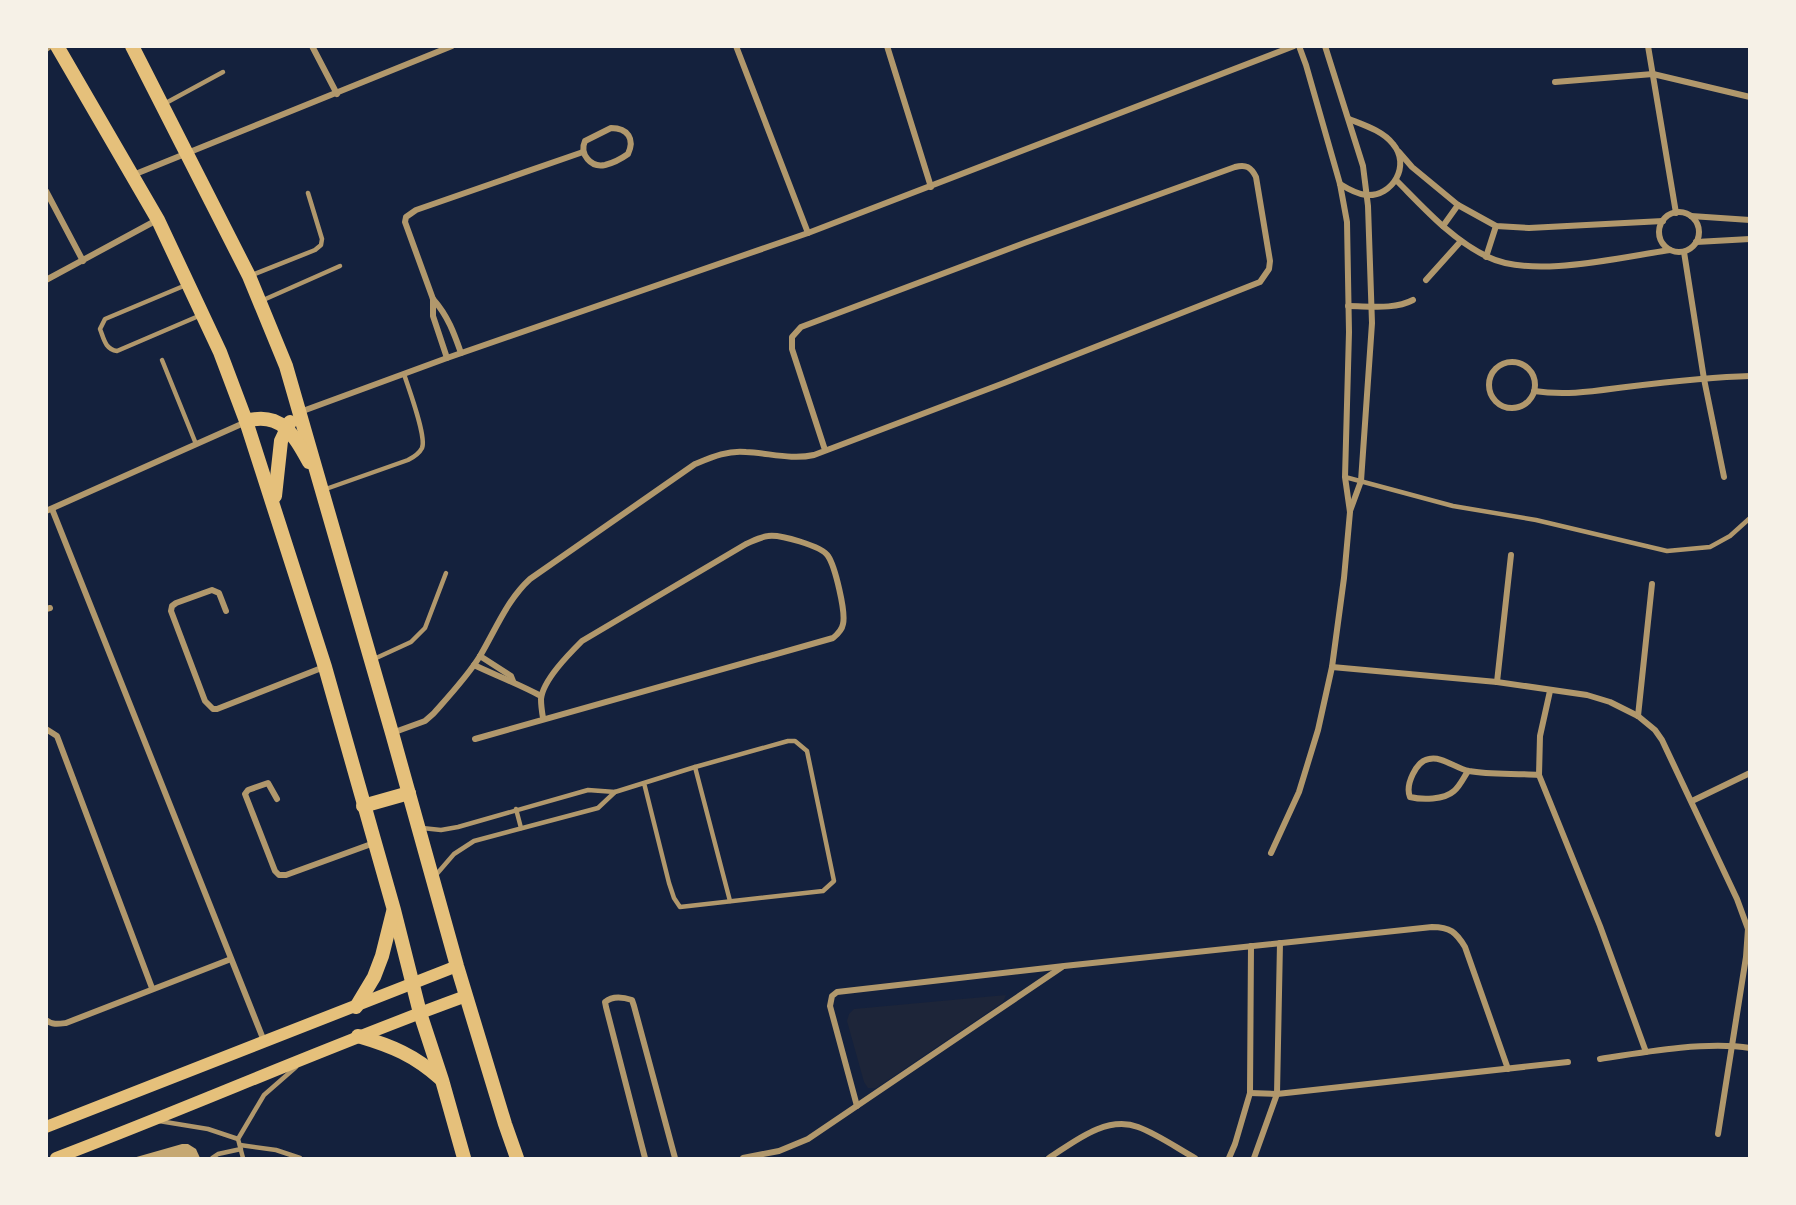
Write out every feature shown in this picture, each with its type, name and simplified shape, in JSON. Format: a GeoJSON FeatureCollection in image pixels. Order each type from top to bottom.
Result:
{"type":"FeatureCollection","features":[{"type":"Feature","properties":{"kind":"main road"},"geometry":{"type":"LineString","coordinates":[[57,46],[158,220],[219,352],[246,421],[325,667],[394,910],[420,1013],[464,1158]]}},
{"type":"Feature","properties":{"kind":"main road"},"geometry":{"type":"LineString","coordinates":[[132,46],[249,276],[286,366],[393,733],[466,996],[517,1158]]}},
{"type":"Feature","properties":{"kind":"main road"},"geometry":{"type":"LineString","coordinates":[[274,505],[281,441],[286,428],[300,412]]}},
{"type":"Feature","properties":{"kind":"main road"},"geometry":{"type":"LineString","coordinates":[[246,421],[266,418],[286,428],[297,442],[321,485]]}},
{"type":"Feature","properties":{"kind":"main road"},"geometry":{"type":"LineString","coordinates":[[363,806],[409,793]]}},
{"type":"Feature","properties":{"kind":"main road"},"geometry":{"type":"LineString","coordinates":[[356,1007],[374,977],[394,910]]}},
{"type":"Feature","properties":{"kind":"main road"},"geometry":{"type":"LineString","coordinates":[[46,1127],[458,966]]}},
{"type":"Feature","properties":{"kind":"main road"},"geometry":{"type":"LineString","coordinates":[[56,1158],[302,1061],[358,1036],[466,996]]}},
{"type":"Feature","properties":{"kind":"main road"},"geometry":{"type":"LineString","coordinates":[[358,1036],[398,1049],[414,1057],[442,1080]]}},
{"type":"Feature","properties":{"kind":"street"},"geometry":{"type":"LineString","coordinates":[[312,46],[337,93]]}},
{"type":"Feature","properties":{"kind":"street"},"geometry":{"type":"LineString","coordinates":[[133,176],[246,128],[452,46]]}},
{"type":"Feature","properties":{"kind":"street"},"geometry":{"type":"LineString","coordinates":[[736,46],[808,233]]}},
{"type":"Feature","properties":{"kind":"street"},"geometry":{"type":"LineString","coordinates":[[888,46],[931,187]]}},
{"type":"Feature","properties":{"kind":"street"},"geometry":{"type":"LineString","coordinates":[[300,412],[461,353],[808,233],[1296,46],[1306,65],[1340,184],[1347,222],[1349,332],[1345,477],[1350,512],[1332,667],[1299,792],[1271,853]]}},
{"type":"Feature","properties":{"kind":"street"},"geometry":{"type":"LineString","coordinates":[[1325,46],[1363,166],[1368,195],[1372,323],[1361,481],[1350,512]]}},
{"type":"Feature","properties":{"kind":"street"},"geometry":{"type":"LineString","coordinates":[[1648,46],[1676,213]]}},
{"type":"Feature","properties":{"kind":"street"},"geometry":{"type":"LineString","coordinates":[[1555,82],[1653,74],[1749,97]]}},
{"type":"Feature","properties":{"kind":"street"},"geometry":{"type":"LineString","coordinates":[[1349,118],[1387,138],[1412,167],[1458,205],[1496,226],[1529,228],[1663,221],[1676,213],[1686,213],[1698,225],[1699,237],[1691,248],[1684,252],[1670,250],[1541,268],[1486,257],[1443,226],[1396,180]]}},
{"type":"Feature","properties":{"kind":"street"},"geometry":{"type":"LineString","coordinates":[[611,128],[624,130],[632,141],[628,154],[607,165],[593,163],[583,152],[582,147],[585,141],[611,128]]}},
{"type":"Feature","properties":{"kind":"street"},"geometry":{"type":"LineString","coordinates":[[447,358],[433,316],[433,299],[407,228],[406,216],[416,210],[583,152]]}},
{"type":"Feature","properties":{"kind":"street"},"geometry":{"type":"LineString","coordinates":[[1340,184],[1359,194],[1368,195],[1387,189],[1396,180],[1401,165],[1399,152]]}},
{"type":"Feature","properties":{"kind":"street"},"geometry":{"type":"LineString","coordinates":[[393,733],[425,721],[434,714],[474,665],[511,601],[530,579],[695,464],[724,453],[745,451],[798,458],[814,455],[1260,282],[1269,269],[1270,261],[1256,177],[1252,170],[1248,167],[1235,167],[801,327],[792,337],[792,349],[825,450]]}},
{"type":"Feature","properties":{"kind":"street"},"geometry":{"type":"LineString","coordinates":[[46,191],[83,261]]}},
{"type":"Feature","properties":{"kind":"street"},"geometry":{"type":"LineString","coordinates":[[1443,226],[1458,205]]}},
{"type":"Feature","properties":{"kind":"street"},"geometry":{"type":"LineString","coordinates":[[1691,216],[1749,220]]}},
{"type":"Feature","properties":{"kind":"street"},"geometry":{"type":"LineString","coordinates":[[46,280],[158,220]]}},
{"type":"Feature","properties":{"kind":"street"},"geometry":{"type":"LineString","coordinates":[[1663,221],[1659,234],[1665,246],[1670,250]]}},
{"type":"Feature","properties":{"kind":"street"},"geometry":{"type":"LineString","coordinates":[[1486,257],[1496,226]]}},
{"type":"Feature","properties":{"kind":"street"},"geometry":{"type":"LineString","coordinates":[[1696,242],[1749,239]]}},
{"type":"Feature","properties":{"kind":"street"},"geometry":{"type":"LineString","coordinates":[[1426,280],[1461,241]]}},
{"type":"Feature","properties":{"kind":"street"},"geometry":{"type":"LineString","coordinates":[[1684,252],[1704,379],[1724,477]]}},
{"type":"Feature","properties":{"kind":"street"},"geometry":{"type":"LineString","coordinates":[[433,299],[444,311],[461,353]]}},
{"type":"Feature","properties":{"kind":"street"},"geometry":{"type":"LineString","coordinates":[[1348,306],[1398,305],[1413,300]]}},
{"type":"Feature","properties":{"kind":"street"},"geometry":{"type":"LineString","coordinates":[[1514,362],[1528,369],[1535,383],[1534,391],[1527,403],[1514,408],[1506,407],[1500,405],[1491,394],[1490,379],[1499,366],[1514,362]]}},
{"type":"Feature","properties":{"kind":"street"},"geometry":{"type":"LineString","coordinates":[[1534,391],[1554,394],[1577,393],[1749,376]]}},
{"type":"Feature","properties":{"kind":"street"},"geometry":{"type":"LineString","coordinates":[[246,421],[49,510],[264,1041]]}},
{"type":"Feature","properties":{"kind":"street"},"geometry":{"type":"LineString","coordinates":[[475,739],[833,638],[841,631],[844,615],[833,566],[828,556],[813,546],[776,536],[768,536],[746,544],[582,641],[563,661],[541,696],[543,718]]}},
{"type":"Feature","properties":{"kind":"street"},"geometry":{"type":"LineString","coordinates":[[1497,682],[1511,555]]}},
{"type":"Feature","properties":{"kind":"street"},"geometry":{"type":"LineString","coordinates":[[1638,716],[1652,584]]}},
{"type":"Feature","properties":{"kind":"street"},"geometry":{"type":"LineString","coordinates":[[226,611],[219,593],[212,590],[176,603],[172,606],[171,611],[205,701],[213,709],[325,667]]}},
{"type":"Feature","properties":{"kind":"street"},"geometry":{"type":"LineString","coordinates":[[480,656],[511,676],[513,681]]}},
{"type":"Feature","properties":{"kind":"street"},"geometry":{"type":"LineString","coordinates":[[474,665],[506,681],[513,681],[541,696]]}},
{"type":"Feature","properties":{"kind":"street"},"geometry":{"type":"LineString","coordinates":[[1332,667],[1497,682],[1595,697],[1638,716],[1655,730],[1692,801],[1749,929],[1718,1134]]}},
{"type":"Feature","properties":{"kind":"street"},"geometry":{"type":"LineString","coordinates":[[1550,691],[1540,736],[1539,775],[1600,926],[1646,1052]]}},
{"type":"Feature","properties":{"kind":"street"},"geometry":{"type":"LineString","coordinates":[[46,729],[57,736],[152,988]]}},
{"type":"Feature","properties":{"kind":"street"},"geometry":{"type":"LineString","coordinates":[[1468,771],[1455,791],[1451,793],[1436,798],[1416,798],[1408,793],[1409,785],[1423,760],[1437,759],[1468,771],[1539,775]]}},
{"type":"Feature","properties":{"kind":"street"},"geometry":{"type":"LineString","coordinates":[[1692,801],[1749,773]]}},
{"type":"Feature","properties":{"kind":"street"},"geometry":{"type":"LineString","coordinates":[[277,799],[268,783],[248,790],[245,794],[279,875],[286,875],[374,843]]}},
{"type":"Feature","properties":{"kind":"street"},"geometry":{"type":"LineString","coordinates":[[857,1106],[830,1006],[832,996],[837,992],[1432,927],[1449,928],[1456,933],[1465,947],[1508,1068]]}},
{"type":"Feature","properties":{"kind":"street"},"geometry":{"type":"LineString","coordinates":[[1254,1158],[1277,1094],[1280,943]]}},
{"type":"Feature","properties":{"kind":"street"},"geometry":{"type":"LineString","coordinates":[[1228,1158],[1235,1144],[1250,1093],[1251,946]]}},
{"type":"Feature","properties":{"kind":"street"},"geometry":{"type":"LineString","coordinates":[[46,1020],[50,1023],[66,1023],[231,959]]}},
{"type":"Feature","properties":{"kind":"street"},"geometry":{"type":"LineString","coordinates":[[743,1158],[792,1146],[857,1106],[1064,966]]}},
{"type":"Feature","properties":{"kind":"street"},"geometry":{"type":"LineString","coordinates":[[645,1158],[606,1007],[605,1002],[610,998],[632,1000],[675,1158]]}},
{"type":"Feature","properties":{"kind":"street"},"geometry":{"type":"LineString","coordinates":[[1600,1059],[1646,1052],[1732,1046],[1749,1048]]}},
{"type":"Feature","properties":{"kind":"street"},"geometry":{"type":"LineString","coordinates":[[1250,1093],[1277,1094],[1568,1062]]}},
{"type":"Feature","properties":{"kind":"street"},"geometry":{"type":"LineString","coordinates":[[1049,1158],[1102,1127],[1124,1125],[1137,1127],[1195,1158]]}},
{"type":"Feature","properties":{"kind":"lane"},"geometry":{"type":"LineString","coordinates":[[162,105],[223,72]]}},
{"type":"Feature","properties":{"kind":"lane"},"geometry":{"type":"LineString","coordinates":[[249,276],[321,245],[322,239],[308,193]]}},
{"type":"Feature","properties":{"kind":"lane"},"geometry":{"type":"LineString","coordinates":[[261,301],[340,266]]}},
{"type":"Feature","properties":{"kind":"lane"},"geometry":{"type":"LineString","coordinates":[[188,284],[105,320],[100,328],[106,346],[117,351],[202,315]]}},
{"type":"Feature","properties":{"kind":"lane"},"geometry":{"type":"LineString","coordinates":[[162,360],[196,444]]}},
{"type":"Feature","properties":{"kind":"lane"},"geometry":{"type":"LineString","coordinates":[[321,485],[408,460],[422,448],[423,435],[404,374]]}},
{"type":"Feature","properties":{"kind":"lane"},"geometry":{"type":"LineString","coordinates":[[1345,477],[1453,506],[1536,520],[1667,551],[1710,547],[1730,536],[1749,518]]}},
{"type":"Feature","properties":{"kind":"lane"},"geometry":{"type":"LineString","coordinates":[[372,660],[411,642],[425,628],[446,573]]}},
{"type":"Feature","properties":{"kind":"lane"},"geometry":{"type":"LineString","coordinates":[[418,827],[441,830],[458,827],[588,790],[615,792],[695,767],[795,741],[807,751],[834,881],[823,891],[680,907],[669,883],[644,783]]}},
{"type":"Feature","properties":{"kind":"lane"},"geometry":{"type":"LineString","coordinates":[[695,767],[730,901]]}},
{"type":"Feature","properties":{"kind":"lane"},"geometry":{"type":"LineString","coordinates":[[433,878],[454,855],[474,841],[598,808],[615,792]]}},
{"type":"Feature","properties":{"kind":"lane"},"geometry":{"type":"LineString","coordinates":[[516,809],[521,828]]}},
{"type":"Feature","properties":{"kind":"lane"},"geometry":{"type":"LineString","coordinates":[[243,1158],[238,1139],[264,1095],[302,1061]]}},
{"type":"Feature","properties":{"kind":"lane"},"geometry":{"type":"LineString","coordinates":[[154,1120],[208,1129],[238,1139]]}},
{"type":"Feature","properties":{"kind":"lane"},"geometry":{"type":"LineString","coordinates":[[212,1158],[240,1147],[276,1150],[300,1158]]}},
{"type":"Feature","properties":{"kind":"shaded area"},"geometry":{"type":"Polygon","coordinates":[[[1006,995],[1003,1002],[876,1088],[868,1088],[864,1082],[847,1021],[854,1009],[1006,995]]]}},
{"type":"Feature","properties":{"kind":"building"},"geometry":{"type":"Polygon","coordinates":[[[188,1144],[196,1149],[200,1158],[133,1158],[188,1144]]]}}]}
